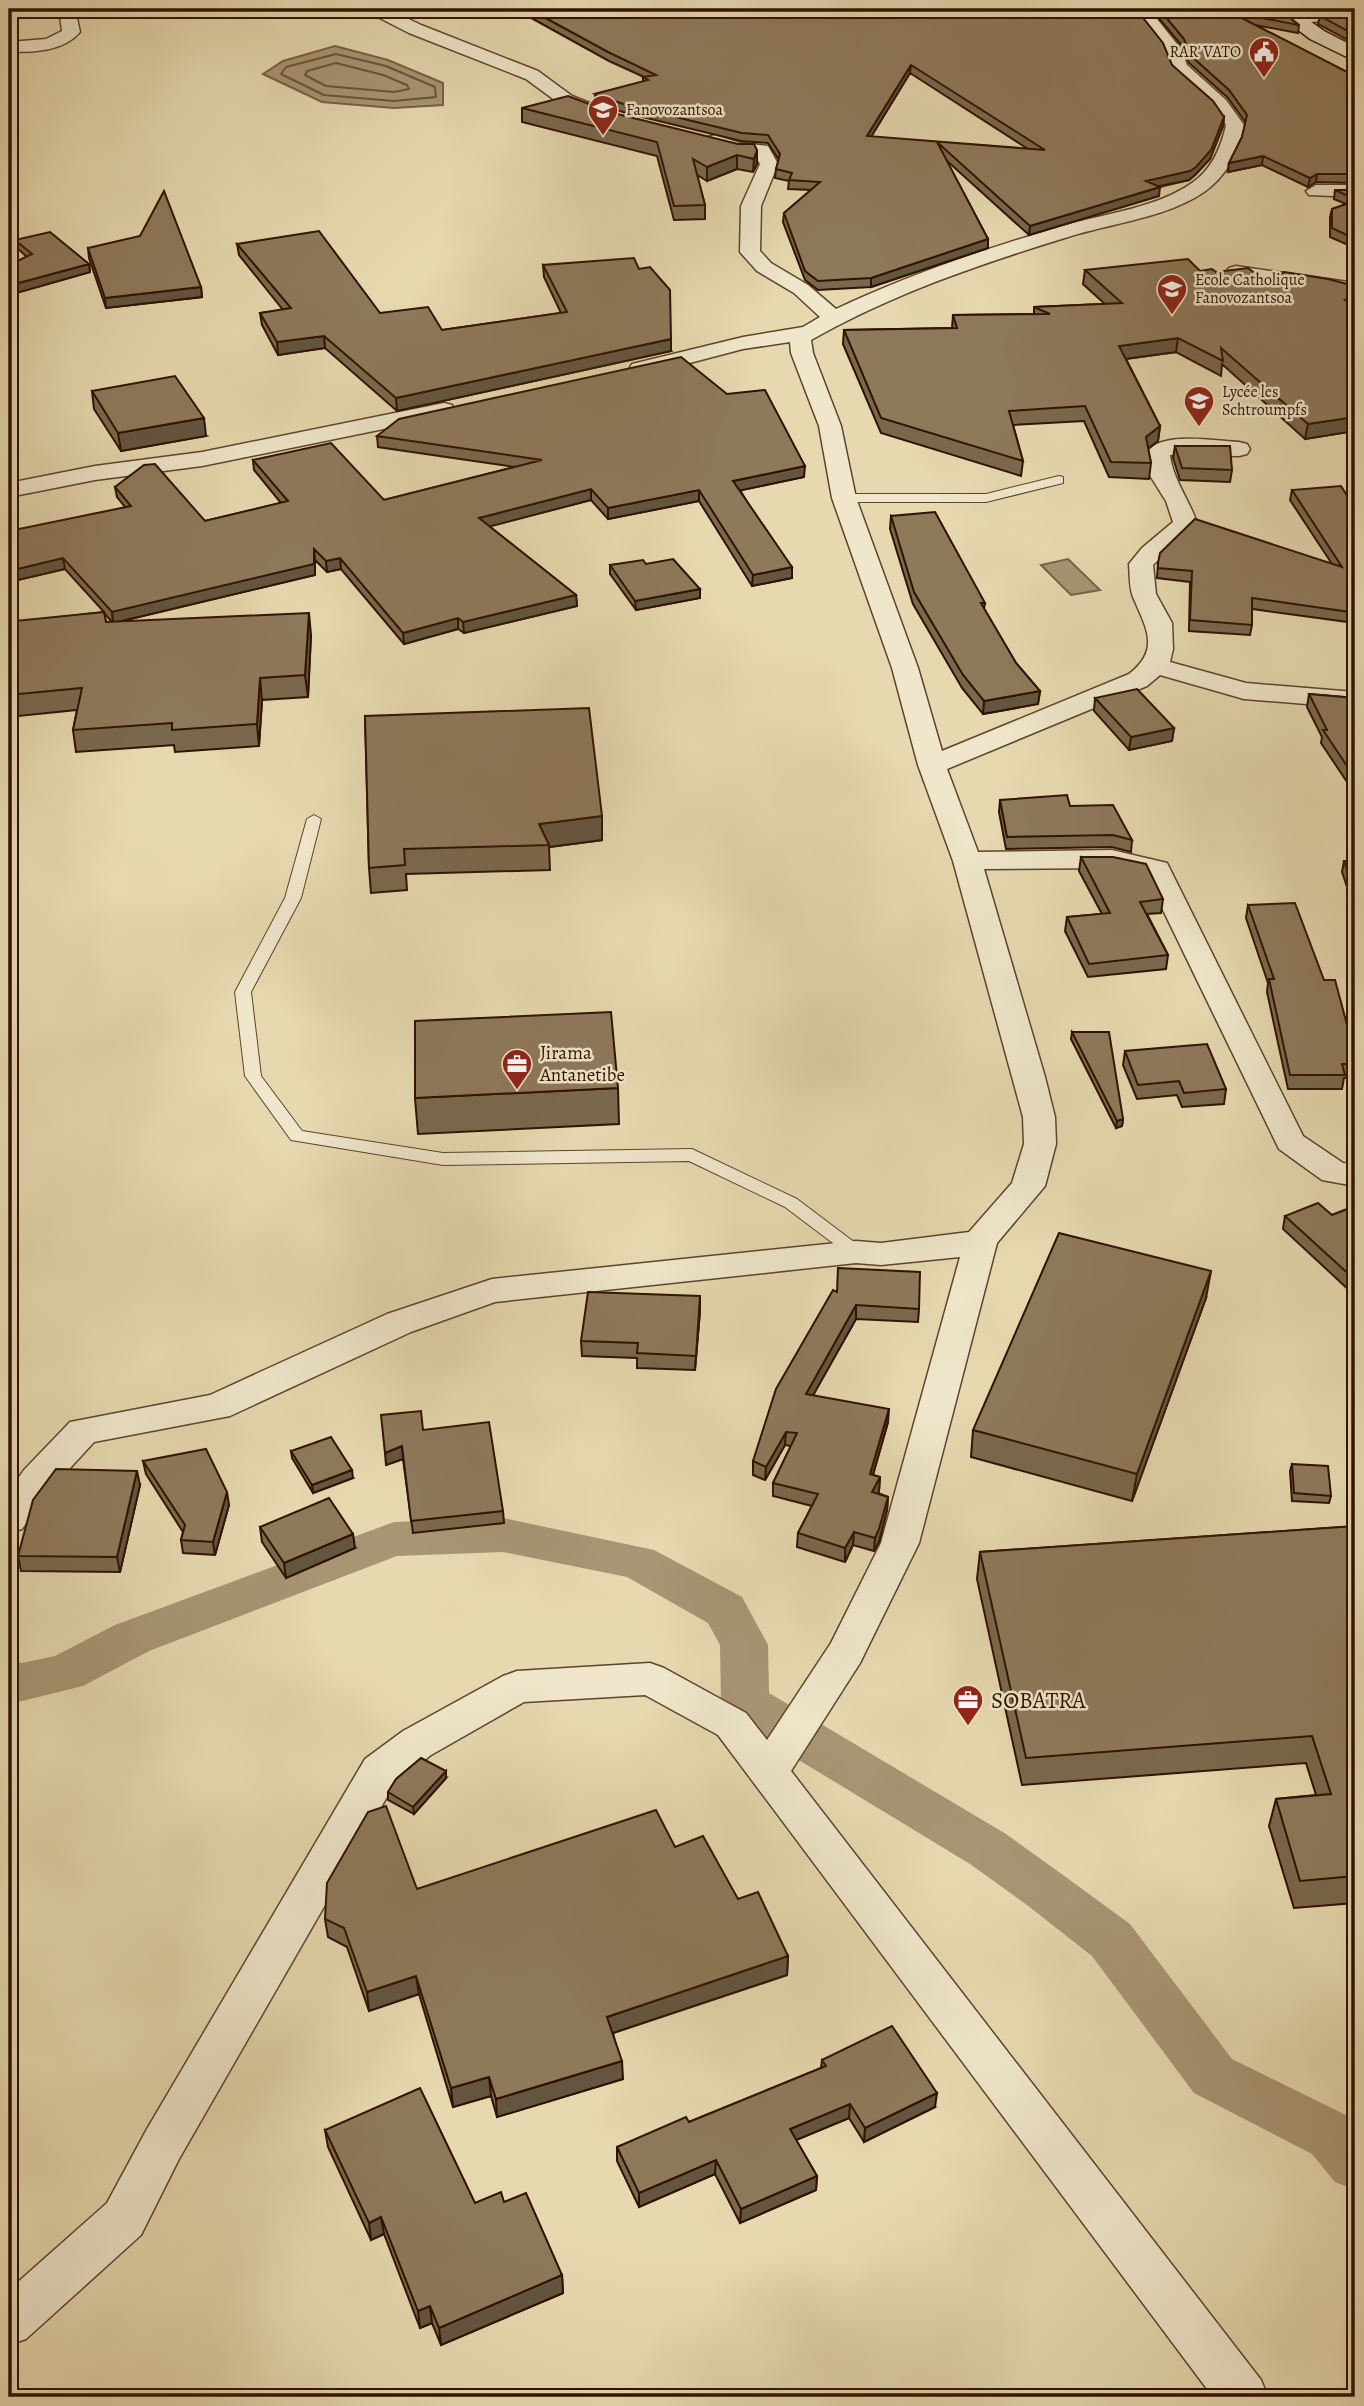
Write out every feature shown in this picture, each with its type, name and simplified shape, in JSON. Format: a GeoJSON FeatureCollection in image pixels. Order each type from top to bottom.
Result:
{"type":"FeatureCollection","features":[{"type":"Feature","properties":{"kind":"main road"},"geometry":{"type":"LineString","coordinates":[[1287,14],[1317,35],[1355,55]]}},
{"type":"Feature","properties":{"kind":"street"},"geometry":{"type":"LineString","coordinates":[[9,47],[43,45],[63,40],[71,32],[67,9]]}},
{"type":"Feature","properties":{"kind":"street"},"geometry":{"type":"LineString","coordinates":[[376,9],[415,29],[532,75],[566,100],[620,120]]}},
{"type":"Feature","properties":{"kind":"street"},"geometry":{"type":"LineString","coordinates":[[609,15],[626,9]]}},
{"type":"Feature","properties":{"kind":"street"},"geometry":{"type":"LineString","coordinates":[[754,18],[775,9]]}},
{"type":"Feature","properties":{"kind":"street"},"geometry":{"type":"LineString","coordinates":[[768,1772],[846,1652],[900,1543],[981,1240],[1028,1186],[1040,1144],[1039,1117],[1029,1077],[967,862],[932,765],[905,668],[844,498],[830,426],[802,353],[800,337],[834,318],[946,272],[1045,237],[1185,195],[1210,177],[1227,153],[1235,125],[1220,104],[1179,67],[1172,49],[1140,9]]}},
{"type":"Feature","properties":{"kind":"street"},"geometry":{"type":"LineString","coordinates":[[1287,14],[1355,12]]}},
{"type":"Feature","properties":{"kind":"street"},"geometry":{"type":"LineString","coordinates":[[702,138],[738,149],[761,150],[769,164],[757,184],[750,212],[753,234],[750,251],[764,267],[801,289],[834,318]]}},
{"type":"Feature","properties":{"kind":"street"},"geometry":{"type":"LineString","coordinates":[[1316,191],[1355,191]]}},
{"type":"Feature","properties":{"kind":"street"},"geometry":{"type":"LineString","coordinates":[[1236,272],[1355,289]]}},
{"type":"Feature","properties":{"kind":"street"},"geometry":{"type":"LineString","coordinates":[[617,374],[743,343],[808,332]]}},
{"type":"Feature","properties":{"kind":"street"},"geometry":{"type":"LineString","coordinates":[[9,490],[94,473],[202,460],[467,405]]}},
{"type":"Feature","properties":{"kind":"street"},"geometry":{"type":"LineString","coordinates":[[932,765],[1138,680],[1156,666],[1160,649],[1159,623],[1144,594],[1141,564],[1150,550],[1174,536],[1185,523],[1178,501],[1161,474],[1158,452],[1170,446],[1239,449]]}},
{"type":"Feature","properties":{"kind":"street"},"geometry":{"type":"LineString","coordinates":[[1156,666],[1244,691],[1355,700]]}},
{"type":"Feature","properties":{"kind":"street"},"geometry":{"type":"LineString","coordinates":[[967,862],[1112,859],[1157,869],[1290,1142],[1334,1172],[1355,1175]]}},
{"type":"Feature","properties":{"kind":"street"},"geometry":{"type":"LineString","coordinates":[[9,1519],[37,1480],[83,1431],[217,1407],[399,1323],[492,1291],[856,1252],[881,1254],[953,1247],[981,1240]]}},
{"type":"Feature","properties":{"kind":"street"},"geometry":{"type":"LineString","coordinates":[[9,2322],[124,2218],[163,2144],[380,1771],[417,1743],[517,1687],[650,1679],[732,1724],[1243,2397]]}},
{"type":"Feature","properties":{"kind":"lane"},"geometry":{"type":"LineString","coordinates":[[844,498],[986,498],[1059,480]]}},
{"type":"Feature","properties":{"kind":"lane"},"geometry":{"type":"LineString","coordinates":[[314,819],[293,898],[243,992],[253,1076],[297,1136],[443,1159],[692,1155],[791,1203],[856,1252]]}},
{"type":"Feature","properties":{"kind":"water"},"geometry":{"type":"Polygon","coordinates":[[[335,46],[388,60],[443,83],[443,105],[394,108],[322,102],[263,74],[283,61],[335,46]]]}},
{"type":"Feature","properties":{"kind":"water"},"geometry":{"type":"Polygon","coordinates":[[[1068,559],[1100,590],[1071,595],[1041,565],[1068,559]]]}},
{"type":"Feature","properties":{"kind":"building"},"geometry":{"type":"Polygon","coordinates":[[[529,9],[600,9],[603,14],[627,9],[744,9],[748,17],[760,17],[774,9],[1136,9],[1163,43],[1172,65],[1213,101],[1224,117],[1211,150],[1190,171],[1146,181],[1160,187],[1030,226],[937,142],[988,239],[871,278],[818,281],[805,271],[784,213],[820,182],[789,180],[792,173],[776,169],[780,154],[768,135],[742,133],[626,105],[595,94],[648,80],[643,77],[656,75],[529,9]],[[911,65],[867,136],[1045,150],[911,65]]]}},
{"type":"Feature","properties":{"kind":"building"},"geometry":{"type":"Polygon","coordinates":[[[1159,9],[1278,9],[1299,25],[1230,12],[1355,76],[1355,174],[1317,174],[1310,178],[1263,156],[1229,163],[1242,137],[1247,115],[1229,90],[1190,55],[1184,39],[1159,9]]]}},
{"type":"Feature","properties":{"kind":"building"},"geometry":{"type":"Polygon","coordinates":[[[1355,12],[1355,35],[1320,16],[1355,12]]]}},
{"type":"Feature","properties":{"kind":"building"},"geometry":{"type":"Polygon","coordinates":[[[568,96],[613,113],[738,144],[754,144],[757,150],[754,159],[737,155],[707,167],[693,159],[705,205],[674,206],[657,142],[522,108],[568,96]]]}},
{"type":"Feature","properties":{"kind":"building"},"geometry":{"type":"Polygon","coordinates":[[[1335,190],[1355,190],[1355,199],[1335,190]]]}},
{"type":"Feature","properties":{"kind":"building"},"geometry":{"type":"Polygon","coordinates":[[[164,191],[201,287],[105,298],[88,248],[140,236],[164,191]]]}},
{"type":"Feature","properties":{"kind":"building"},"geometry":{"type":"Polygon","coordinates":[[[1355,201],[1355,239],[1332,228],[1332,209],[1355,201]]]}},
{"type":"Feature","properties":{"kind":"building"},"geometry":{"type":"Polygon","coordinates":[[[319,231],[380,313],[428,307],[442,330],[567,312],[543,265],[634,258],[639,269],[650,267],[670,290],[671,339],[396,398],[324,336],[277,342],[260,313],[291,308],[237,244],[319,231]]]}},
{"type":"Feature","properties":{"kind":"building"},"geometry":{"type":"Polygon","coordinates":[[[50,232],[89,264],[15,284],[9,292],[9,265],[32,254],[15,240],[50,232]]]}},
{"type":"Feature","properties":{"kind":"building"},"geometry":{"type":"Polygon","coordinates":[[[1188,259],[1200,271],[1248,268],[1268,283],[1284,272],[1355,286],[1355,297],[1345,300],[1355,306],[1355,417],[1308,424],[1221,348],[1223,361],[1178,338],[1119,346],[1160,426],[1146,437],[1151,463],[1111,462],[1085,406],[1009,411],[1023,461],[881,418],[844,330],[957,328],[953,315],[1050,314],[1034,307],[1122,303],[1085,270],[1188,259]]]}},
{"type":"Feature","properties":{"kind":"building"},"geometry":{"type":"Polygon","coordinates":[[[681,357],[727,394],[765,390],[805,466],[733,481],[792,567],[753,575],[699,490],[608,508],[591,489],[479,518],[576,595],[463,622],[458,618],[403,633],[340,558],[326,561],[314,549],[314,564],[112,612],[63,558],[9,571],[9,531],[131,506],[115,487],[144,465],[155,464],[205,521],[288,501],[253,460],[331,443],[384,500],[542,460],[377,436],[399,419],[681,357]]]}},
{"type":"Feature","properties":{"kind":"building"},"geometry":{"type":"Polygon","coordinates":[[[175,376],[204,418],[118,433],[92,391],[175,376]]]}},
{"type":"Feature","properties":{"kind":"building"},"geometry":{"type":"Polygon","coordinates":[[[1175,446],[1230,446],[1232,470],[1182,468],[1175,446]]]}},
{"type":"Feature","properties":{"kind":"building"},"geometry":{"type":"Polygon","coordinates":[[[1341,486],[1355,508],[1355,585],[1352,582],[1350,612],[1252,598],[1252,625],[1190,620],[1192,571],[1158,568],[1158,563],[1160,553],[1195,519],[1342,567],[1292,490],[1341,486]]]}},
{"type":"Feature","properties":{"kind":"building"},"geometry":{"type":"Polygon","coordinates":[[[935,512],[985,603],[981,603],[1016,663],[1040,691],[984,701],[963,675],[914,592],[891,516],[935,512]]]}},
{"type":"Feature","properties":{"kind":"building"},"geometry":{"type":"Polygon","coordinates":[[[673,559],[700,589],[635,601],[610,565],[643,560],[646,564],[673,559]]]}},
{"type":"Feature","properties":{"kind":"building"},"geometry":{"type":"Polygon","coordinates":[[[104,612],[106,622],[309,613],[305,675],[260,678],[257,724],[172,730],[172,723],[73,730],[82,688],[9,695],[9,623],[104,612]]]}},
{"type":"Feature","properties":{"kind":"building"},"geometry":{"type":"Polygon","coordinates":[[[1137,689],[1174,728],[1131,737],[1095,698],[1137,689]]]}},
{"type":"Feature","properties":{"kind":"building"},"geometry":{"type":"Polygon","coordinates":[[[1309,694],[1355,698],[1355,778],[1323,730],[1327,730],[1309,694]]]}},
{"type":"Feature","properties":{"kind":"building"},"geometry":{"type":"Polygon","coordinates":[[[589,708],[602,816],[539,824],[549,845],[404,849],[405,865],[369,868],[365,716],[589,708]]]}},
{"type":"Feature","properties":{"kind":"building"},"geometry":{"type":"Polygon","coordinates":[[[1067,795],[1070,806],[1113,805],[1132,840],[1113,835],[1007,837],[1000,800],[1067,795]]]}},
{"type":"Feature","properties":{"kind":"building"},"geometry":{"type":"Polygon","coordinates":[[[1081,857],[1113,857],[1146,864],[1163,899],[1140,902],[1168,955],[1089,964],[1067,917],[1110,913],[1081,857]]]}},
{"type":"Feature","properties":{"kind":"building"},"geometry":{"type":"Polygon","coordinates":[[[1344,861],[1355,861],[1355,893],[1344,861]]]}},
{"type":"Feature","properties":{"kind":"building"},"geometry":{"type":"Polygon","coordinates":[[[1295,903],[1324,980],[1335,980],[1349,1032],[1355,1032],[1355,1064],[1342,1064],[1345,1075],[1290,1075],[1269,979],[1274,979],[1248,905],[1295,903]]]}},
{"type":"Feature","properties":{"kind":"building"},"geometry":{"type":"Polygon","coordinates":[[[611,1012],[618,1088],[415,1098],[415,1021],[611,1012]]]}},
{"type":"Feature","properties":{"kind":"building"},"geometry":{"type":"Polygon","coordinates":[[[1072,1032],[1109,1032],[1123,1119],[1117,1121],[1072,1032]]]}},
{"type":"Feature","properties":{"kind":"building"},"geometry":{"type":"Polygon","coordinates":[[[1207,1044],[1226,1089],[1184,1093],[1179,1081],[1138,1085],[1125,1051],[1207,1044]]]}},
{"type":"Feature","properties":{"kind":"building"},"geometry":{"type":"Polygon","coordinates":[[[1318,1203],[1332,1215],[1355,1206],[1353,1278],[1285,1216],[1318,1203]]]}},
{"type":"Feature","properties":{"kind":"building"},"geometry":{"type":"Polygon","coordinates":[[[1059,1233],[1211,1271],[1137,1474],[973,1430],[1059,1233]]]}},
{"type":"Feature","properties":{"kind":"building"},"geometry":{"type":"Polygon","coordinates":[[[838,1268],[920,1272],[919,1309],[856,1305],[806,1394],[889,1409],[870,1474],[880,1477],[872,1492],[888,1497],[879,1529],[875,1538],[854,1532],[845,1548],[798,1533],[818,1494],[773,1483],[797,1433],[786,1432],[766,1467],[753,1461],[776,1389],[833,1290],[837,1292],[838,1268]]]}},
{"type":"Feature","properties":{"kind":"building"},"geometry":{"type":"Polygon","coordinates":[[[588,1292],[700,1296],[696,1356],[637,1353],[638,1343],[581,1341],[588,1292]]]}},
{"type":"Feature","properties":{"kind":"building"},"geometry":{"type":"Polygon","coordinates":[[[421,1411],[423,1430],[489,1422],[503,1511],[411,1521],[402,1446],[385,1453],[381,1415],[421,1411]]]}},
{"type":"Feature","properties":{"kind":"building"},"geometry":{"type":"Polygon","coordinates":[[[331,1437],[352,1470],[312,1485],[291,1451],[331,1437]]]}},
{"type":"Feature","properties":{"kind":"building"},"geometry":{"type":"Polygon","coordinates":[[[206,1449],[227,1492],[213,1542],[181,1540],[185,1525],[143,1461],[206,1449]]]}},
{"type":"Feature","properties":{"kind":"building"},"geometry":{"type":"Polygon","coordinates":[[[1292,1464],[1328,1466],[1331,1496],[1294,1493],[1292,1464]]]}},
{"type":"Feature","properties":{"kind":"building"},"geometry":{"type":"Polygon","coordinates":[[[56,1469],[137,1471],[117,1557],[18,1556],[33,1500],[56,1469]]]}},
{"type":"Feature","properties":{"kind":"building"},"geometry":{"type":"Polygon","coordinates":[[[329,1498],[353,1534],[284,1563],[260,1527],[329,1498]]]}},
{"type":"Feature","properties":{"kind":"building"},"geometry":{"type":"Polygon","coordinates":[[[1355,1526],[1355,1876],[1300,1881],[1276,1799],[1331,1794],[1312,1736],[1026,1758],[980,1552],[1355,1526]]]}},
{"type":"Feature","properties":{"kind":"building"},"geometry":{"type":"Polygon","coordinates":[[[421,1758],[446,1771],[413,1807],[388,1792],[396,1779],[421,1758]]]}},
{"type":"Feature","properties":{"kind":"building"},"geometry":{"type":"Polygon","coordinates":[[[386,1806],[417,1889],[656,1810],[675,1847],[703,1836],[738,1899],[758,1892],[788,1956],[607,2017],[622,2061],[496,2099],[489,2077],[451,2088],[416,1976],[367,1992],[344,1928],[325,1919],[327,1883],[368,1812],[386,1806]]]}},
{"type":"Feature","properties":{"kind":"building"},"geometry":{"type":"Polygon","coordinates":[[[892,2026],[937,2093],[865,2128],[850,2104],[790,2129],[817,2176],[741,2209],[716,2160],[639,2193],[617,2147],[686,2117],[689,2122],[826,2066],[822,2060],[892,2026]]]}},
{"type":"Feature","properties":{"kind":"building"},"geometry":{"type":"Polygon","coordinates":[[[420,2088],[475,2203],[501,2192],[504,2202],[526,2193],[562,2275],[439,2328],[430,2306],[418,2311],[381,2217],[369,2223],[325,2130],[420,2088]]]}},
{"type":"Feature","properties":{"kind":"waterway"},"geometry":{"type":"LineString","coordinates":[[9,1678],[18,1683],[66,1673],[132,1638],[394,1539],[503,1535],[638,1562],[725,1610],[744,1645],[745,1703],[988,1849],[1045,1890],[1111,1940],[1213,2076],[1332,2136],[1355,2164]]}},
{"type":"Feature","properties":{"kind":"place","name":"RAR' VATO"},"geometry":{"type":"Point","coordinates":[1264,79]}},
{"type":"Feature","properties":{"kind":"place","name":"Fanovozantsoa"},"geometry":{"type":"Point","coordinates":[603,137]}},
{"type":"Feature","properties":{"kind":"place","name":"Ecole Catholique Fanovozantsoa"},"geometry":{"type":"Point","coordinates":[1172,316]}},
{"type":"Feature","properties":{"kind":"place","name":"Lycée les Schtroumpfs"},"geometry":{"type":"Point","coordinates":[1199,428]}},
{"type":"Feature","properties":{"kind":"place","name":"Jirama Antanetibe"},"geometry":{"type":"Point","coordinates":[517,1091]}},
{"type":"Feature","properties":{"kind":"place","name":"SOBATRA"},"geometry":{"type":"Point","coordinates":[968,1727]}}]}
